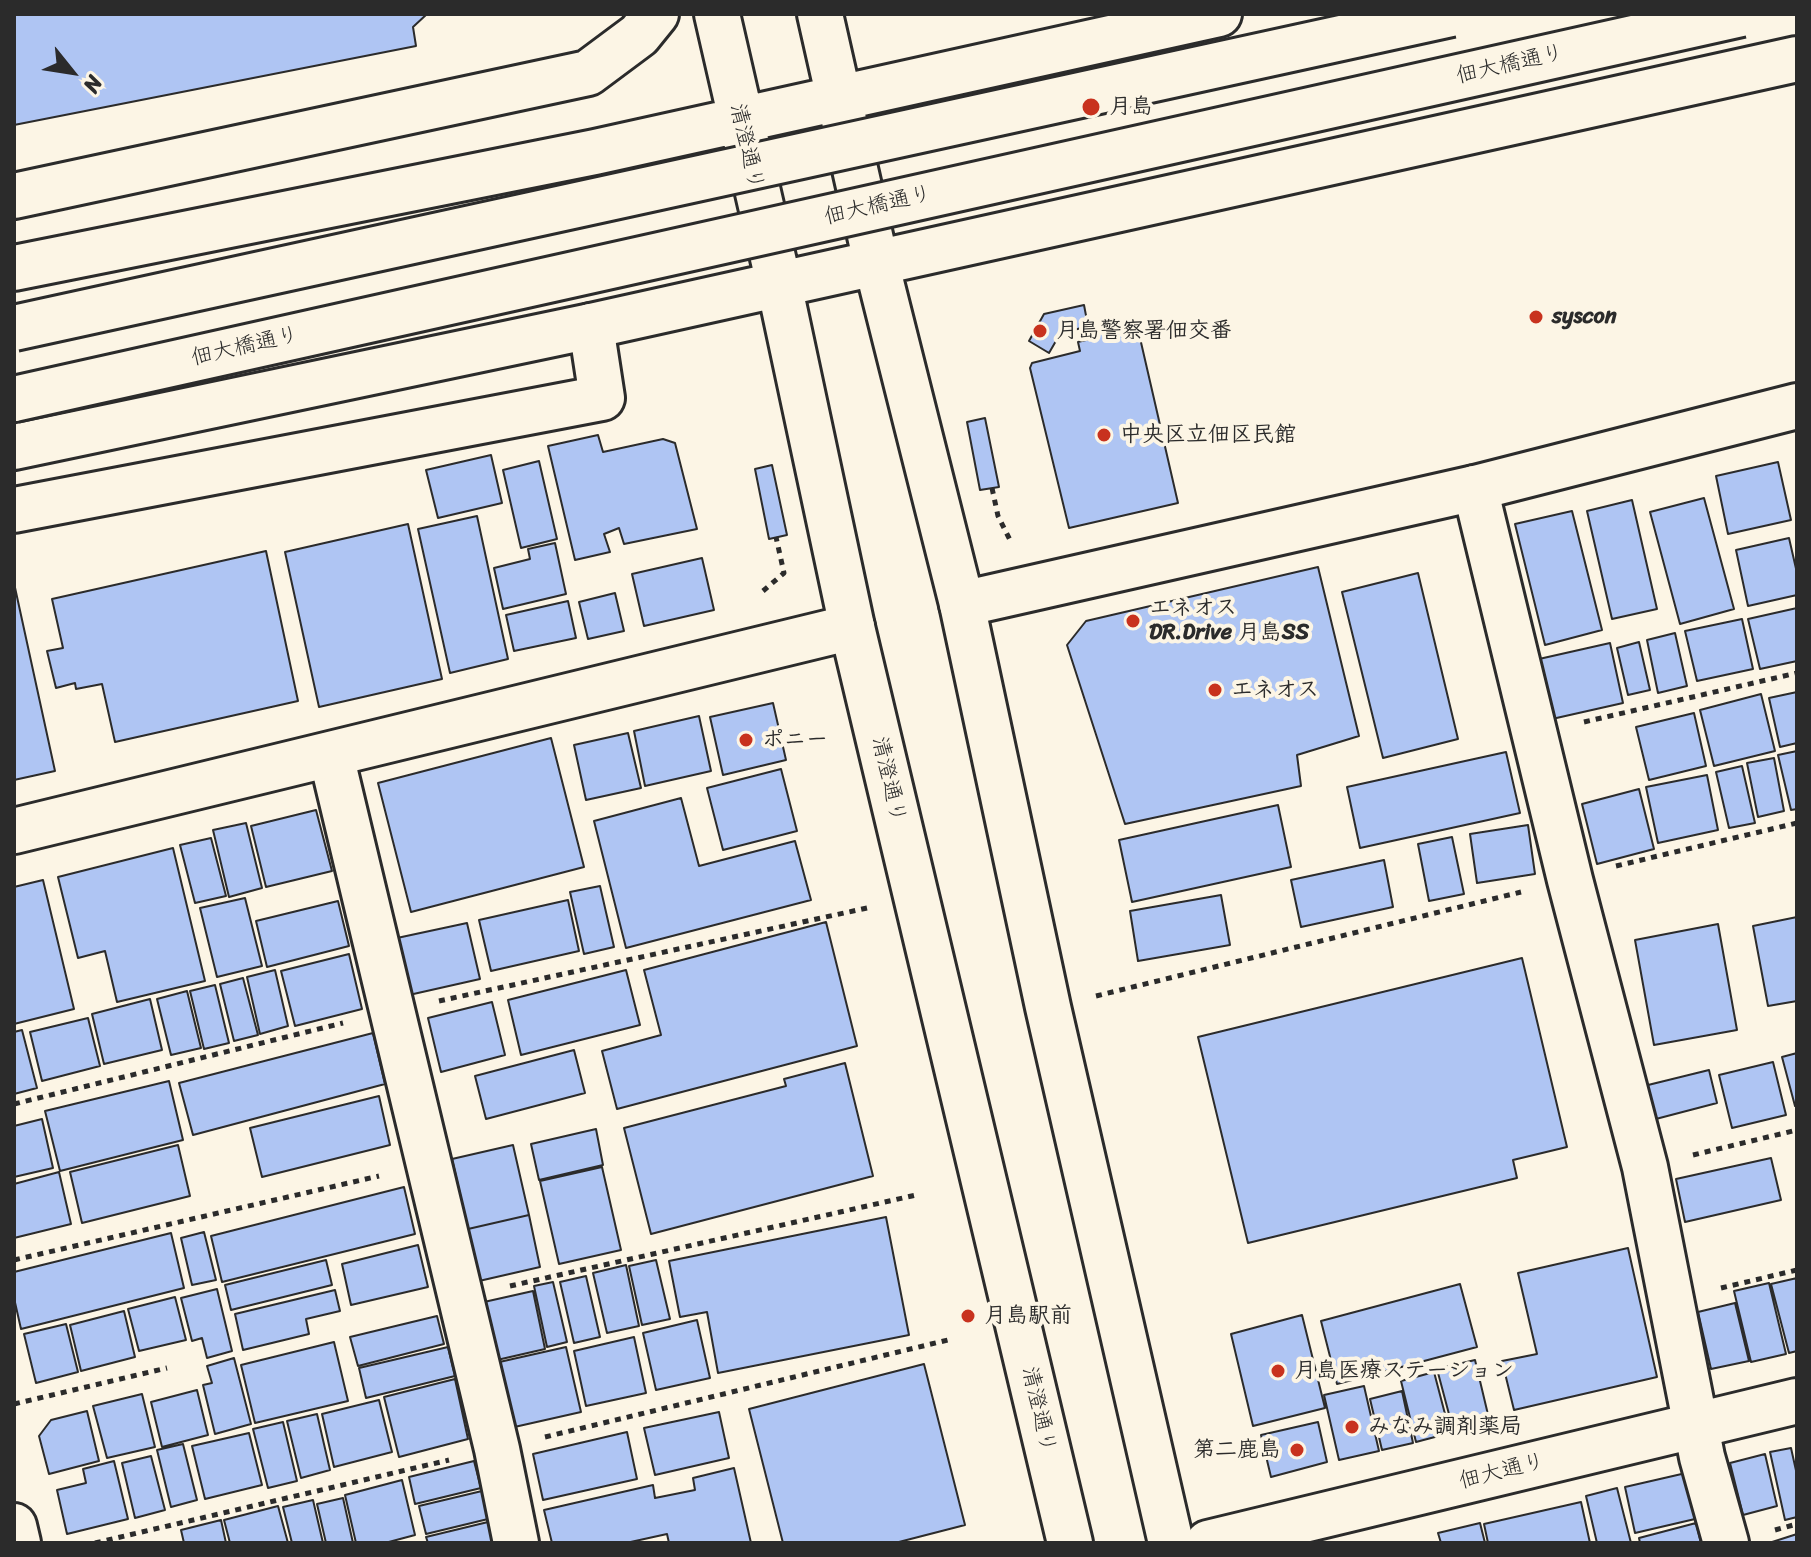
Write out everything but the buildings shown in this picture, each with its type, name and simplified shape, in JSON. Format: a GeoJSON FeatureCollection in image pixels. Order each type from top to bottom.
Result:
{"type":"FeatureCollection","features":[{"type":"Feature","properties":{"kind":"main road"},"geometry":{"type":"LineString","coordinates":[[14,196],[588,73],[639,35],[656,14]]}},
{"type":"Feature","properties":{"kind":"main road","name":"清澄通り"},"geometry":{"type":"LineString","coordinates":[[717,14],[779,284],[852,627],[1070,1543]]}},
{"type":"Feature","properties":{"kind":"main road"},"geometry":{"type":"LineString","coordinates":[[820,14],[876,262],[962,604],[1048,1007],[1171,1543]]}},
{"type":"Feature","properties":{"kind":"main road"},"geometry":{"type":"LineString","coordinates":[[14,268],[595,152],[1219,14]]}},
{"type":"Feature","properties":{"kind":"main road"},"geometry":{"type":"LineString","coordinates":[[14,328],[1451,14]]}},
{"type":"Feature","properties":{"kind":"main road","name":"佃大橋通り"},"geometry":{"type":"LineString","coordinates":[[14,399],[1741,14]]}},
{"type":"Feature","properties":{"kind":"main road"},"geometry":{"type":"LineString","coordinates":[[14,447],[591,326],[1797,59]]}},
{"type":"Feature","properties":{"kind":"main road"},"geometry":{"type":"LineString","coordinates":[[14,510],[602,398],[591,326]]}},
{"type":"Feature","properties":{"kind":"main road"},"geometry":{"type":"LineString","coordinates":[[962,604],[1475,488],[1797,406]]}},
{"type":"Feature","properties":{"kind":"main road"},"geometry":{"type":"LineString","coordinates":[[1475,488],[1570,880],[1645,1167],[1702,1457],[1726,1543]]}},
{"type":"Feature","properties":{"kind":"main road"},"geometry":{"type":"LineString","coordinates":[[14,831],[852,627]]}},
{"type":"Feature","properties":{"kind":"main road"},"geometry":{"type":"LineString","coordinates":[[331,755],[497,1449],[516,1543]]}},
{"type":"Feature","properties":{"kind":"main road","name":"佃大通り"},"geometry":{"type":"LineString","coordinates":[[1208,1543],[1797,1401]]}},
{"type":"Feature","properties":{"kind":"main road"},"geometry":{"type":"LineString","coordinates":[[14,1526],[18,1543]]}},
{"type":"Feature","properties":{"kind":"path"},"geometry":{"type":"LineString","coordinates":[[992,488],[998,516],[1014,548]]}},
{"type":"Feature","properties":{"kind":"path"},"geometry":{"type":"LineString","coordinates":[[763,591],[784,573],[776,537]]}},
{"type":"Feature","properties":{"kind":"path"},"geometry":{"type":"LineString","coordinates":[[1535,733],[1797,673]]}},
{"type":"Feature","properties":{"kind":"path"},"geometry":{"type":"LineString","coordinates":[[1048,1007],[1797,823]]}},
{"type":"Feature","properties":{"kind":"path"},"geometry":{"type":"LineString","coordinates":[[14,1104],[392,1011],[916,897]]}},
{"type":"Feature","properties":{"kind":"path"},"geometry":{"type":"LineString","coordinates":[[1645,1167],[1797,1130]]}},
{"type":"Feature","properties":{"kind":"path"},"geometry":{"type":"LineString","coordinates":[[14,1260],[429,1164]]}},
{"type":"Feature","properties":{"kind":"path"},"geometry":{"type":"LineString","coordinates":[[459,1298],[916,1195]]}},
{"type":"Feature","properties":{"kind":"path"},"geometry":{"type":"LineString","coordinates":[[1673,1300],[1797,1270]]}},
{"type":"Feature","properties":{"kind":"path"},"geometry":{"type":"LineString","coordinates":[[14,1404],[167,1368]]}},
{"type":"Feature","properties":{"kind":"place","name":"月島"},"geometry":{"type":"Point","coordinates":[1091,107]}},
{"type":"Feature","properties":{"kind":"place","name":"syscon"},"geometry":{"type":"Point","coordinates":[1536,317]}},
{"type":"Feature","properties":{"kind":"place","name":"月島警察署佃交番"},"geometry":{"type":"Point","coordinates":[1040,331]}},
{"type":"Feature","properties":{"kind":"place","name":"中央区立佃区民館"},"geometry":{"type":"Point","coordinates":[1104,435]}},
{"type":"Feature","properties":{"kind":"place","name":"エネオス DR.Drive 月島SS"},"geometry":{"type":"Point","coordinates":[1133,621]}},
{"type":"Feature","properties":{"kind":"place","name":"エネオス"},"geometry":{"type":"Point","coordinates":[1215,690]}},
{"type":"Feature","properties":{"kind":"place","name":"ポニー"},"geometry":{"type":"Point","coordinates":[746,740]}},
{"type":"Feature","properties":{"kind":"place","name":"月島駅前"},"geometry":{"type":"Point","coordinates":[968,1316]}},
{"type":"Feature","properties":{"kind":"place","name":"月島医療ステーション"},"geometry":{"type":"Point","coordinates":[1278,1371]}},
{"type":"Feature","properties":{"kind":"place","name":"みなみ調剤薬局"},"geometry":{"type":"Point","coordinates":[1352,1427]}},
{"type":"Feature","properties":{"kind":"place","name":"第二鹿島"},"geometry":{"type":"Point","coordinates":[1297,1450]}}]}
